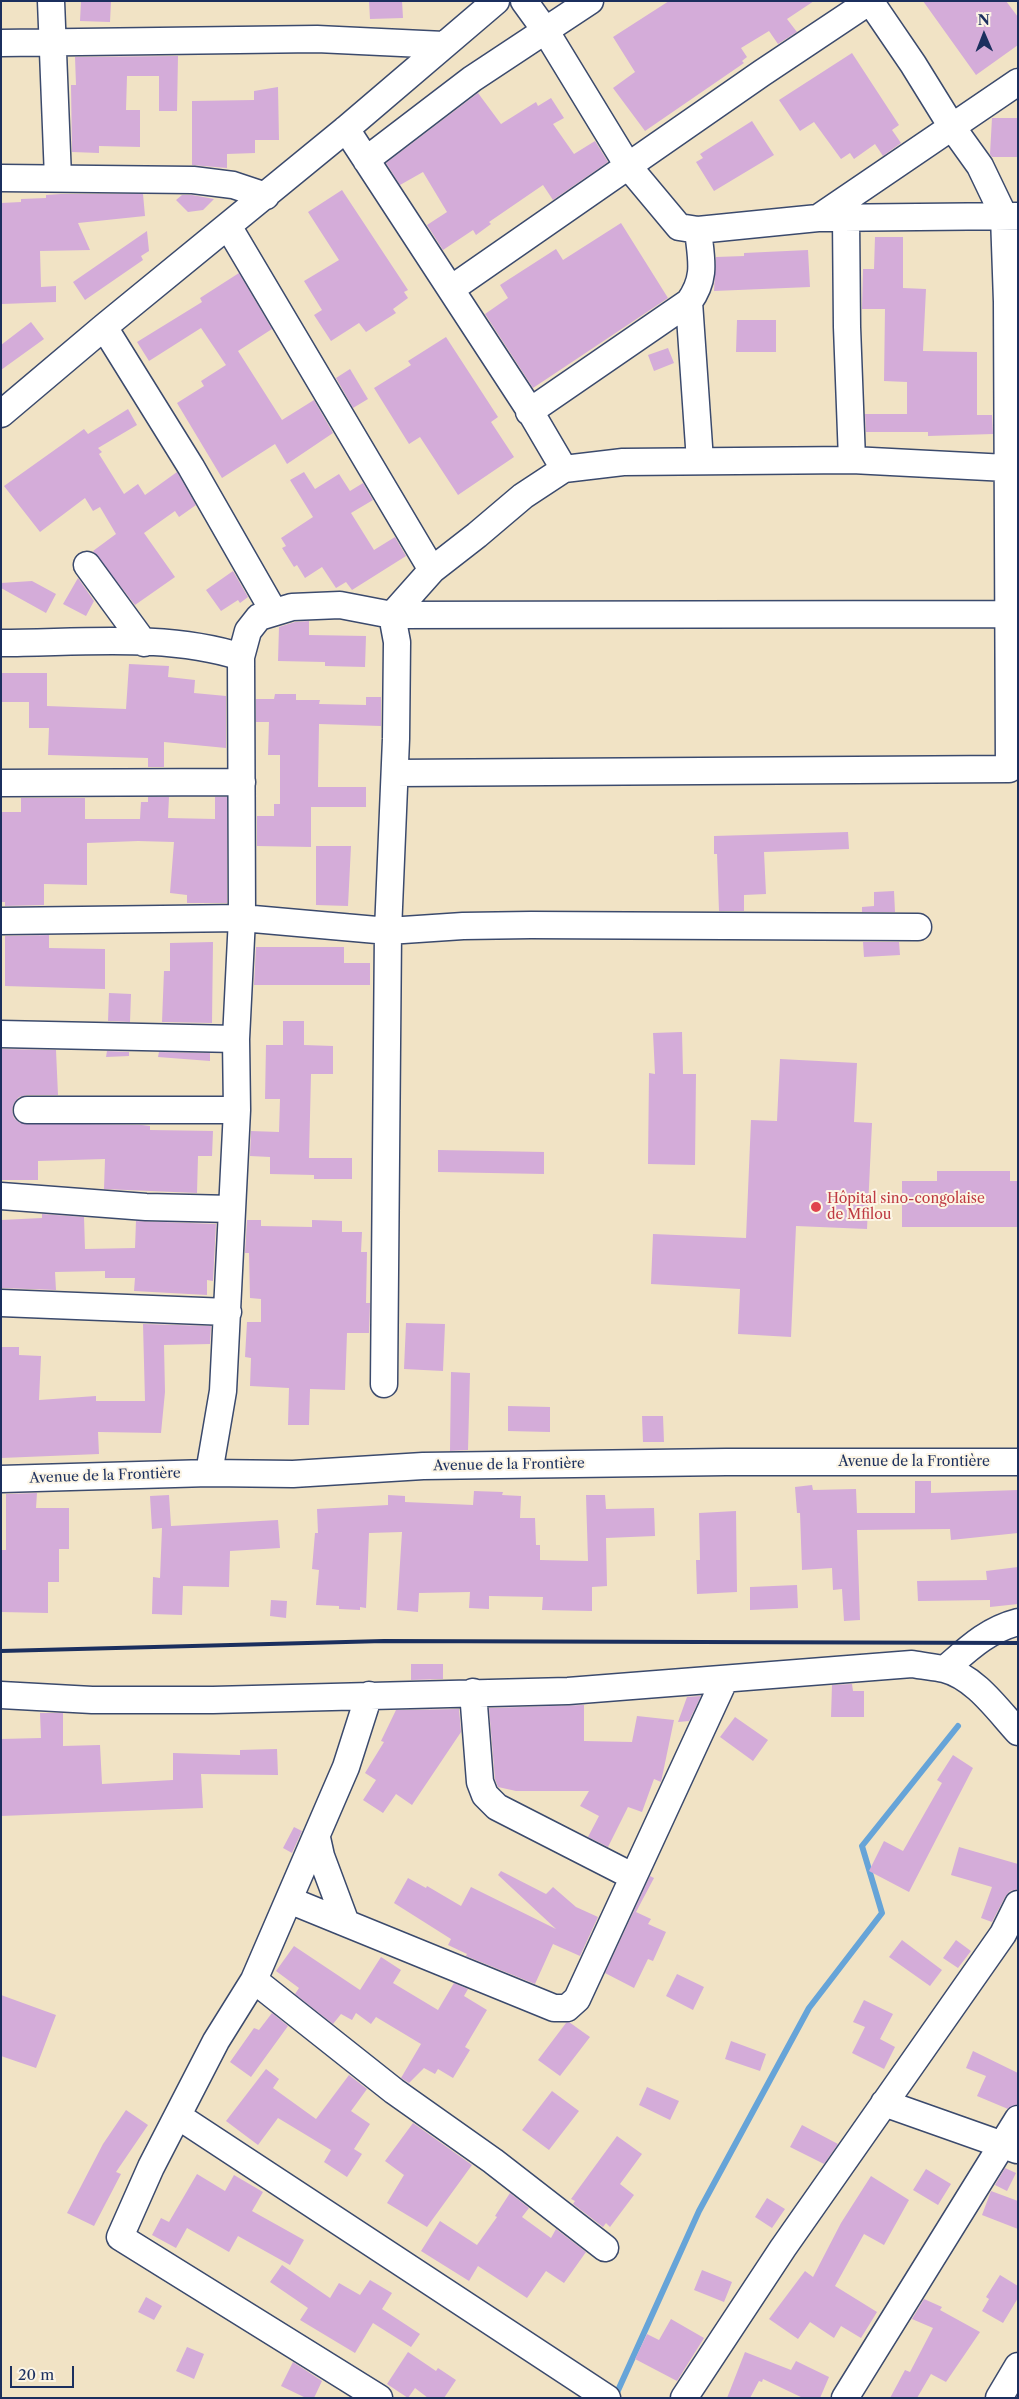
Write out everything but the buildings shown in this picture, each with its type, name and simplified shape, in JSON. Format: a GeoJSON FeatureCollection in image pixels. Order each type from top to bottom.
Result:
{"type":"FeatureCollection","features":[{"type":"Feature","properties":{"kind":"street"},"geometry":{"type":"LineString","coordinates":[[50,1],[58,178]]}},
{"type":"Feature","properties":{"kind":"street"},"geometry":{"type":"LineString","coordinates":[[1,414],[104,327],[266,196],[496,1]]}},
{"type":"Feature","properties":{"kind":"street"},"geometry":{"type":"LineString","coordinates":[[524,1],[545,30],[628,166],[678,228],[698,230],[818,218],[1011,216]]}},
{"type":"Feature","properties":{"kind":"street"},"geometry":{"type":"LineString","coordinates":[[366,160],[472,79],[590,1]]}},
{"type":"Feature","properties":{"kind":"street"},"geometry":{"type":"LineString","coordinates":[[395,773],[1009,769],[1013,678],[1009,614],[1013,525],[1007,468],[1012,367],[1007,302],[1011,216],[870,1],[762,73],[451,290]]}},
{"type":"Feature","properties":{"kind":"street"},"geometry":{"type":"LineString","coordinates":[[1,44],[317,39],[444,45]]}},
{"type":"Feature","properties":{"kind":"street"},"geometry":{"type":"LineString","coordinates":[[818,218],[1018,82]]}},
{"type":"Feature","properties":{"kind":"street"},"geometry":{"type":"LineString","coordinates":[[346,129],[527,406],[564,469]]}},
{"type":"Feature","properties":{"kind":"street"},"geometry":{"type":"LineString","coordinates":[[1,178],[201,180],[234,185],[266,196]]}},
{"type":"Feature","properties":{"kind":"street"},"geometry":{"type":"LineString","coordinates":[[846,218],[847,327],[852,460]]}},
{"type":"Feature","properties":{"kind":"street"},"geometry":{"type":"LineString","coordinates":[[228,226],[432,570]]}},
{"type":"Feature","properties":{"kind":"street"},"geometry":{"type":"LineString","coordinates":[[529,412],[689,302],[698,288],[702,272],[698,230]]}},
{"type":"Feature","properties":{"kind":"street"},"geometry":{"type":"LineString","coordinates":[[689,302],[700,462]]}},
{"type":"Feature","properties":{"kind":"street"},"geometry":{"type":"LineString","coordinates":[[104,327],[192,468],[274,612]]}},
{"type":"Feature","properties":{"kind":"street"},"geometry":{"type":"LineString","coordinates":[[392,615],[432,570],[477,536],[522,496],[564,469],[622,462],[852,460],[1007,468]]}},
{"type":"Feature","properties":{"kind":"street"},"geometry":{"type":"LineString","coordinates":[[87,565],[144,642]]}},
{"type":"Feature","properties":{"kind":"street"},"geometry":{"type":"LineString","coordinates":[[209,1473],[222,1391],[228,1312],[237,1110],[236,1039],[242,918],[241,657],[248,632],[259,617],[292,607],[340,605],[392,615],[1009,614]]}},
{"type":"Feature","properties":{"kind":"street"},"geometry":{"type":"LineString","coordinates":[[384,1384],[388,931],[395,773],[398,642],[392,615]]}},
{"type":"Feature","properties":{"kind":"street"},"geometry":{"type":"LineString","coordinates":[[1,643],[144,642],[196,645],[241,657]]}},
{"type":"Feature","properties":{"kind":"street"},"geometry":{"type":"LineString","coordinates":[[1,783],[242,782]]}},
{"type":"Feature","properties":{"kind":"street"},"geometry":{"type":"LineString","coordinates":[[1,921],[242,918],[388,931],[463,926],[531,925],[918,927]]}},
{"type":"Feature","properties":{"kind":"street"},"geometry":{"type":"LineString","coordinates":[[1,1034],[236,1039]]}},
{"type":"Feature","properties":{"kind":"street"},"geometry":{"type":"LineString","coordinates":[[27,1110],[237,1110]]}},
{"type":"Feature","properties":{"kind":"street"},"geometry":{"type":"LineString","coordinates":[[1,1196],[146,1207],[232,1209]]}},
{"type":"Feature","properties":{"kind":"street"},"geometry":{"type":"LineString","coordinates":[[1,1303],[228,1312]]}},
{"type":"Feature","properties":{"kind":"street","name":"Avenue de la Frontière"},"geometry":{"type":"LineString","coordinates":[[1,1479],[209,1473],[293,1474],[423,1466],[1018,1462]]}},
{"type":"Feature","properties":{"kind":"street"},"geometry":{"type":"LineString","coordinates":[[945,1669],[974,1644],[999,1627],[1018,1622]]}},
{"type":"Feature","properties":{"kind":"street"},"geometry":{"type":"LineString","coordinates":[[1,1695],[92,1700],[213,1700],[568,1691],[676,1682],[724,1681],[912,1664],[945,1669],[962,1677],[976,1687],[1018,1732]]}},
{"type":"Feature","properties":{"kind":"street"},"geometry":{"type":"LineString","coordinates":[[289,1900],[554,2008],[567,2008],[577,1999],[632,1876],[724,1681]]}},
{"type":"Feature","properties":{"kind":"street"},"geometry":{"type":"LineString","coordinates":[[473,1692],[480,1782],[485,1795],[497,1806],[632,1876]]}},
{"type":"Feature","properties":{"kind":"street"},"geometry":{"type":"LineString","coordinates":[[369,1696],[346,1767],[317,1838],[254,1980],[216,2041],[151,2167],[120,2236],[379,2398]]}},
{"type":"Feature","properties":{"kind":"street"},"geometry":{"type":"LineString","coordinates":[[317,1838],[321,1856],[346,1923]]}},
{"type":"Feature","properties":{"kind":"street"},"geometry":{"type":"LineString","coordinates":[[684,2398],[783,2248],[884,2103],[1011,1937],[1018,1904]]}},
{"type":"Feature","properties":{"kind":"street"},"geometry":{"type":"LineString","coordinates":[[254,1980],[394,2091],[493,2161],[605,2248]]}},
{"type":"Feature","properties":{"kind":"street"},"geometry":{"type":"LineString","coordinates":[[884,2103],[1010,2147]]}},
{"type":"Feature","properties":{"kind":"street"},"geometry":{"type":"LineString","coordinates":[[178,2116],[608,2398]]}},
{"type":"Feature","properties":{"kind":"street"},"geometry":{"type":"LineString","coordinates":[[845,2398],[1010,2147],[1018,2119]]}},
{"type":"Feature","properties":{"kind":"street"},"geometry":{"type":"LineString","coordinates":[[999,2398],[1018,2366]]}},
{"type":"Feature","properties":{"kind":"waterway"},"geometry":{"type":"LineString","coordinates":[[615,2397],[699,2211],[809,2008],[882,1913],[862,1846],[958,1726]]}},
{"type":"Feature","properties":{"kind":"railway"},"geometry":{"type":"LineString","coordinates":[[1,1651],[384,1641],[1018,1643]]}},
{"type":"Feature","properties":{"kind":"place","name":"Hôpital sino-congolaise de Mfilou"},"geometry":{"type":"Point","coordinates":[816,1207]}}]}
